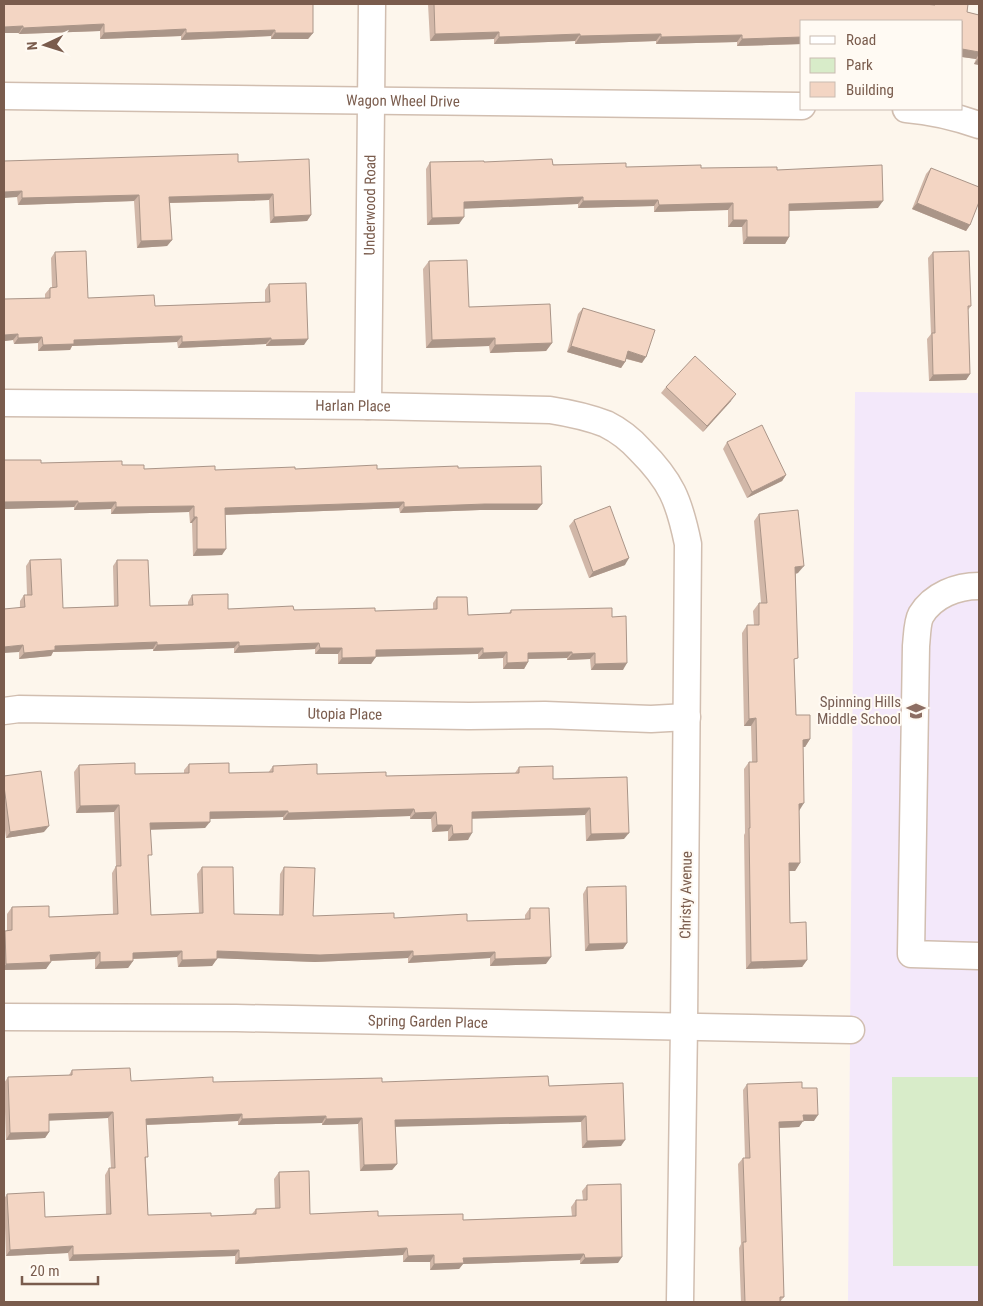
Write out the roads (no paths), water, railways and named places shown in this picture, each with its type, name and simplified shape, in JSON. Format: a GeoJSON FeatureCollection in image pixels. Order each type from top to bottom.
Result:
{"type":"FeatureCollection","features":[{"type":"Feature","properties":{"kind":"street","name":"Underwood Road"},"geometry":{"type":"LineString","coordinates":[[368,406],[372,4]]}},
{"type":"Feature","properties":{"kind":"street","name":"Wagon Wheel Drive"},"geometry":{"type":"LineString","coordinates":[[4,96],[800,106]]}},
{"type":"Feature","properties":{"kind":"street"},"geometry":{"type":"LineString","coordinates":[[912,110],[954,117],[979,125]]}},
{"type":"Feature","properties":{"kind":"street","name":"Harlan Place"},"geometry":{"type":"LineString","coordinates":[[4,403],[368,406],[550,410],[580,415],[608,425],[632,441],[658,469],[672,490]]}},
{"type":"Feature","properties":{"kind":"street","name":"Christy Avenue"},"geometry":{"type":"LineString","coordinates":[[672,490],[683,516],[688,544],[680,1302]]}},
{"type":"Feature","properties":{"kind":"street"},"geometry":{"type":"LineString","coordinates":[[979,586],[968,586],[939,595],[920,616],[916,646],[911,954],[979,956]]}},
{"type":"Feature","properties":{"kind":"street","name":"Utopia Place"},"geometry":{"type":"LineString","coordinates":[[4,711],[19,709],[469,716],[545,715],[651,719],[687,717]]}},
{"type":"Feature","properties":{"kind":"street","name":"Spring Garden Place"},"geometry":{"type":"LineString","coordinates":[[4,1017],[256,1018],[850,1030]]}},
{"type":"Feature","properties":{"kind":"place","name":"Spinning Hills Middle School"},"geometry":{"type":"Point","coordinates":[916,711]}}]}
